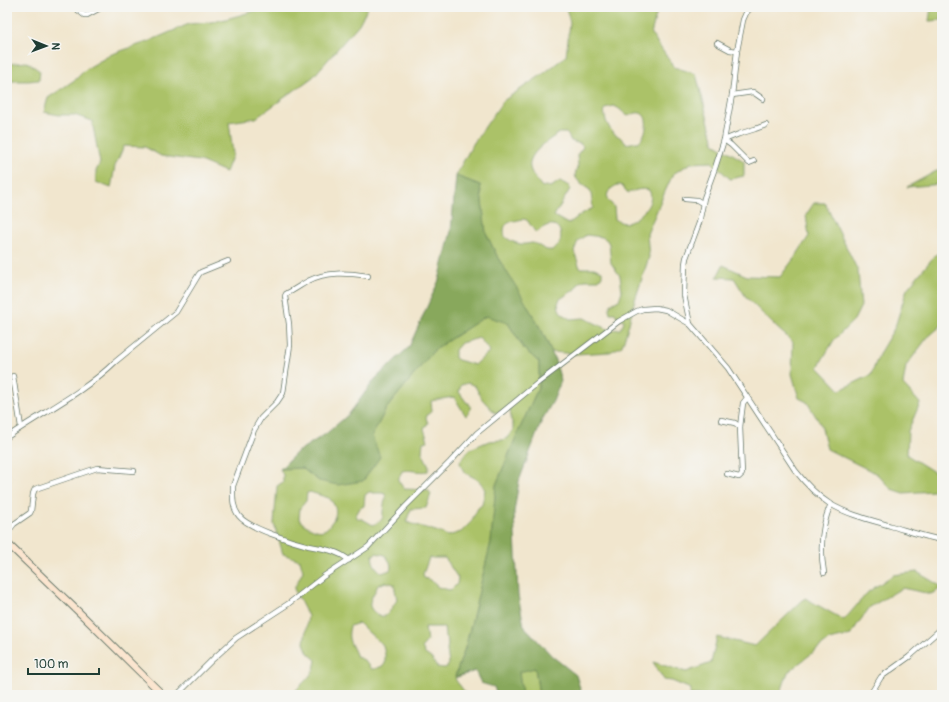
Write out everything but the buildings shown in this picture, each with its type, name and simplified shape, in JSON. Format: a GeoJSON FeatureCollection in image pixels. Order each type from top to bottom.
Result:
{"type":"FeatureCollection","features":[{"type":"Feature","properties":{"kind":"main road"},"geometry":{"type":"LineString","coordinates":[[7,542],[163,695]]}},
{"type":"Feature","properties":{"kind":"street"},"geometry":{"type":"LineString","coordinates":[[74,7],[84,15],[87,15],[102,7]]}},
{"type":"Feature","properties":{"kind":"street"},"geometry":{"type":"LineString","coordinates":[[690,324],[684,295],[686,258],[699,223],[702,203],[724,140],[743,20],[751,7]]}},
{"type":"Feature","properties":{"kind":"street"},"geometry":{"type":"LineString","coordinates":[[717,43],[730,50],[737,51]]}},
{"type":"Feature","properties":{"kind":"street"},"geometry":{"type":"LineString","coordinates":[[732,96],[752,92],[763,99]]}},
{"type":"Feature","properties":{"kind":"street"},"geometry":{"type":"LineString","coordinates":[[724,140],[766,125]]}},
{"type":"Feature","properties":{"kind":"street"},"geometry":{"type":"LineString","coordinates":[[724,140],[750,163],[754,161]]}},
{"type":"Feature","properties":{"kind":"street"},"geometry":{"type":"LineString","coordinates":[[685,199],[697,200],[702,203]]}},
{"type":"Feature","properties":{"kind":"street"},"geometry":{"type":"LineString","coordinates":[[7,437],[59,404],[106,371],[114,362],[176,312],[201,272],[228,261]]}},
{"type":"Feature","properties":{"kind":"street"},"geometry":{"type":"LineString","coordinates":[[349,560],[340,553],[290,541],[260,530],[244,521],[239,517],[235,509],[233,500],[233,486],[254,430],[261,418],[277,402],[282,393],[290,344],[286,294],[309,281],[329,274],[352,273],[368,276]]}},
{"type":"Feature","properties":{"kind":"street"},"geometry":{"type":"LineString","coordinates":[[177,695],[236,638],[288,604],[324,576],[372,544],[406,506],[477,433],[539,382],[619,321],[637,311],[650,308],[666,310],[690,324],[723,362],[776,444],[803,480],[815,493],[831,504],[848,512],[876,522],[942,540]]}},
{"type":"Feature","properties":{"kind":"street"},"geometry":{"type":"LineString","coordinates":[[13,376],[21,427]]}},
{"type":"Feature","properties":{"kind":"street"},"geometry":{"type":"LineString","coordinates":[[727,474],[739,477],[742,474],[740,427],[743,403],[747,398]]}},
{"type":"Feature","properties":{"kind":"street"},"geometry":{"type":"LineString","coordinates":[[720,420],[735,423],[740,427]]}},
{"type":"Feature","properties":{"kind":"street"},"geometry":{"type":"LineString","coordinates":[[7,533],[14,524],[30,513],[33,494],[36,489],[97,468],[134,471]]}},
{"type":"Feature","properties":{"kind":"street"},"geometry":{"type":"LineString","coordinates":[[824,573],[822,563],[822,536],[827,512],[831,504]]}},
{"type":"Feature","properties":{"kind":"street"},"geometry":{"type":"LineString","coordinates":[[870,695],[881,678],[909,657],[942,628]]}},
{"type":"Feature","properties":{"kind":"green space"},"geometry":{"type":"Polygon","coordinates":[[[269,7],[368,7],[359,24],[313,77],[256,118],[229,122],[233,154],[226,172],[200,161],[161,156],[145,147],[124,146],[115,166],[111,188],[96,182],[96,171],[100,163],[92,121],[74,115],[59,115],[44,112],[48,98],[76,79],[86,69],[112,54],[147,42],[189,24],[226,19],[269,7]]]}},
{"type":"Feature","properties":{"kind":"green space"},"geometry":{"type":"Polygon","coordinates":[[[566,7],[658,7],[651,34],[674,67],[696,74],[714,143],[744,161],[744,176],[730,179],[712,162],[691,163],[673,174],[647,234],[649,257],[622,346],[610,352],[576,354],[552,352],[542,331],[498,258],[486,233],[480,185],[456,176],[473,144],[503,101],[543,74],[566,56],[570,23],[566,7]],[[613,106],[605,108],[606,120],[614,134],[627,143],[638,142],[641,140],[646,127],[645,118],[643,115],[637,113],[628,116],[613,106]],[[559,133],[543,144],[531,159],[531,171],[542,187],[551,187],[560,181],[569,186],[570,189],[554,216],[568,224],[593,208],[590,190],[581,184],[575,175],[578,165],[577,155],[583,147],[581,144],[571,141],[566,133],[559,133]],[[617,185],[608,192],[607,199],[614,207],[615,219],[618,221],[626,223],[630,222],[642,213],[650,202],[651,198],[649,190],[643,189],[628,193],[621,185],[617,185]],[[523,219],[514,221],[504,228],[505,237],[512,241],[520,244],[534,243],[544,249],[549,250],[557,247],[560,242],[560,231],[557,227],[552,225],[545,227],[536,233],[527,220],[523,219]],[[586,235],[578,241],[574,251],[580,268],[594,268],[602,271],[602,276],[599,280],[585,280],[580,282],[574,290],[560,299],[558,303],[559,309],[562,314],[570,319],[584,318],[610,330],[620,329],[624,320],[617,317],[615,313],[610,313],[609,309],[611,304],[619,300],[622,291],[620,276],[611,263],[609,244],[607,240],[602,237],[586,235]]]}},
{"type":"Feature","properties":{"kind":"green space"},"geometry":{"type":"Polygon","coordinates":[[[931,7],[942,7],[942,20],[929,21],[931,7]]]}},
{"type":"Feature","properties":{"kind":"green space"},"geometry":{"type":"Polygon","coordinates":[[[27,62],[40,71],[39,80],[12,81],[7,84],[7,64],[27,62]]]}},
{"type":"Feature","properties":{"kind":"green space"},"geometry":{"type":"Polygon","coordinates":[[[942,168],[942,184],[907,187],[942,168]]]}},
{"type":"Feature","properties":{"kind":"green space"},"geometry":{"type":"Polygon","coordinates":[[[456,176],[480,185],[486,233],[498,258],[542,331],[555,360],[561,381],[553,401],[542,420],[519,481],[514,512],[518,595],[524,626],[552,656],[576,675],[582,695],[539,695],[535,668],[519,672],[522,695],[497,695],[494,687],[481,683],[475,671],[455,677],[466,645],[491,542],[496,485],[539,386],[539,362],[524,349],[508,323],[486,316],[435,349],[386,409],[372,436],[380,457],[363,481],[338,485],[319,481],[302,468],[280,469],[297,452],[327,433],[349,414],[375,379],[409,347],[439,280],[451,231],[456,176]]]}},
{"type":"Feature","properties":{"kind":"green space"},"geometry":{"type":"Polygon","coordinates":[[[814,203],[825,203],[858,271],[861,306],[854,320],[834,340],[818,367],[840,390],[871,375],[880,352],[895,327],[907,289],[936,254],[942,255],[942,325],[927,338],[906,366],[903,385],[920,403],[908,431],[907,455],[934,472],[942,463],[942,487],[934,491],[903,493],[891,489],[877,474],[827,449],[821,425],[807,402],[799,398],[792,374],[793,342],[746,297],[734,278],[717,277],[723,265],[747,276],[780,277],[809,236],[806,215],[814,203]]]}},
{"type":"Feature","properties":{"kind":"green space"},"geometry":{"type":"Polygon","coordinates":[[[486,316],[508,323],[524,349],[539,362],[539,386],[496,485],[491,542],[466,645],[455,676],[475,671],[455,678],[465,695],[291,695],[314,670],[316,660],[308,653],[304,643],[308,616],[294,589],[303,571],[300,560],[283,554],[274,524],[277,486],[283,482],[283,475],[280,469],[302,468],[319,481],[372,436],[386,409],[435,349],[486,316]],[[479,338],[461,343],[455,350],[455,358],[475,365],[490,351],[479,338]],[[468,383],[461,385],[459,392],[467,403],[469,403],[469,413],[466,416],[454,397],[431,401],[432,411],[426,418],[428,423],[424,429],[428,441],[423,442],[422,452],[429,466],[428,471],[402,471],[398,480],[404,489],[428,490],[431,494],[426,508],[411,509],[406,522],[448,536],[461,532],[471,522],[478,508],[482,505],[485,490],[477,479],[465,472],[460,461],[470,449],[489,441],[503,440],[507,438],[513,430],[510,409],[495,413],[482,399],[475,386],[468,383]],[[310,492],[307,493],[306,501],[300,508],[299,519],[301,522],[320,531],[326,529],[336,514],[332,501],[329,498],[310,492]],[[369,492],[365,495],[364,506],[360,508],[356,515],[358,519],[362,519],[373,525],[377,523],[383,517],[386,498],[385,494],[369,492]],[[376,553],[373,555],[374,565],[382,573],[390,570],[390,562],[385,555],[376,553]],[[429,558],[423,574],[424,578],[430,580],[438,587],[449,590],[457,584],[458,578],[445,558],[429,558]],[[386,582],[378,585],[371,599],[370,605],[372,610],[380,616],[387,615],[397,600],[394,584],[386,582]],[[359,623],[350,626],[350,642],[357,657],[364,660],[371,669],[383,666],[385,664],[383,645],[359,623]],[[425,627],[427,641],[422,647],[425,654],[431,658],[437,667],[447,667],[449,664],[447,650],[448,643],[445,637],[444,627],[425,627]]]}},
{"type":"Feature","properties":{"kind":"green space"},"geometry":{"type":"Polygon","coordinates":[[[917,572],[942,588],[931,594],[902,588],[870,607],[851,635],[829,640],[788,672],[780,695],[690,695],[691,689],[672,681],[664,680],[653,662],[686,672],[711,663],[717,637],[755,646],[805,598],[844,620],[868,592],[893,575],[917,572]]]}},
{"type":"Feature","properties":{"kind":"green space"},"geometry":{"type":"Polygon","coordinates":[[[535,667],[539,695],[522,695],[519,672],[535,667]]]}}]}
